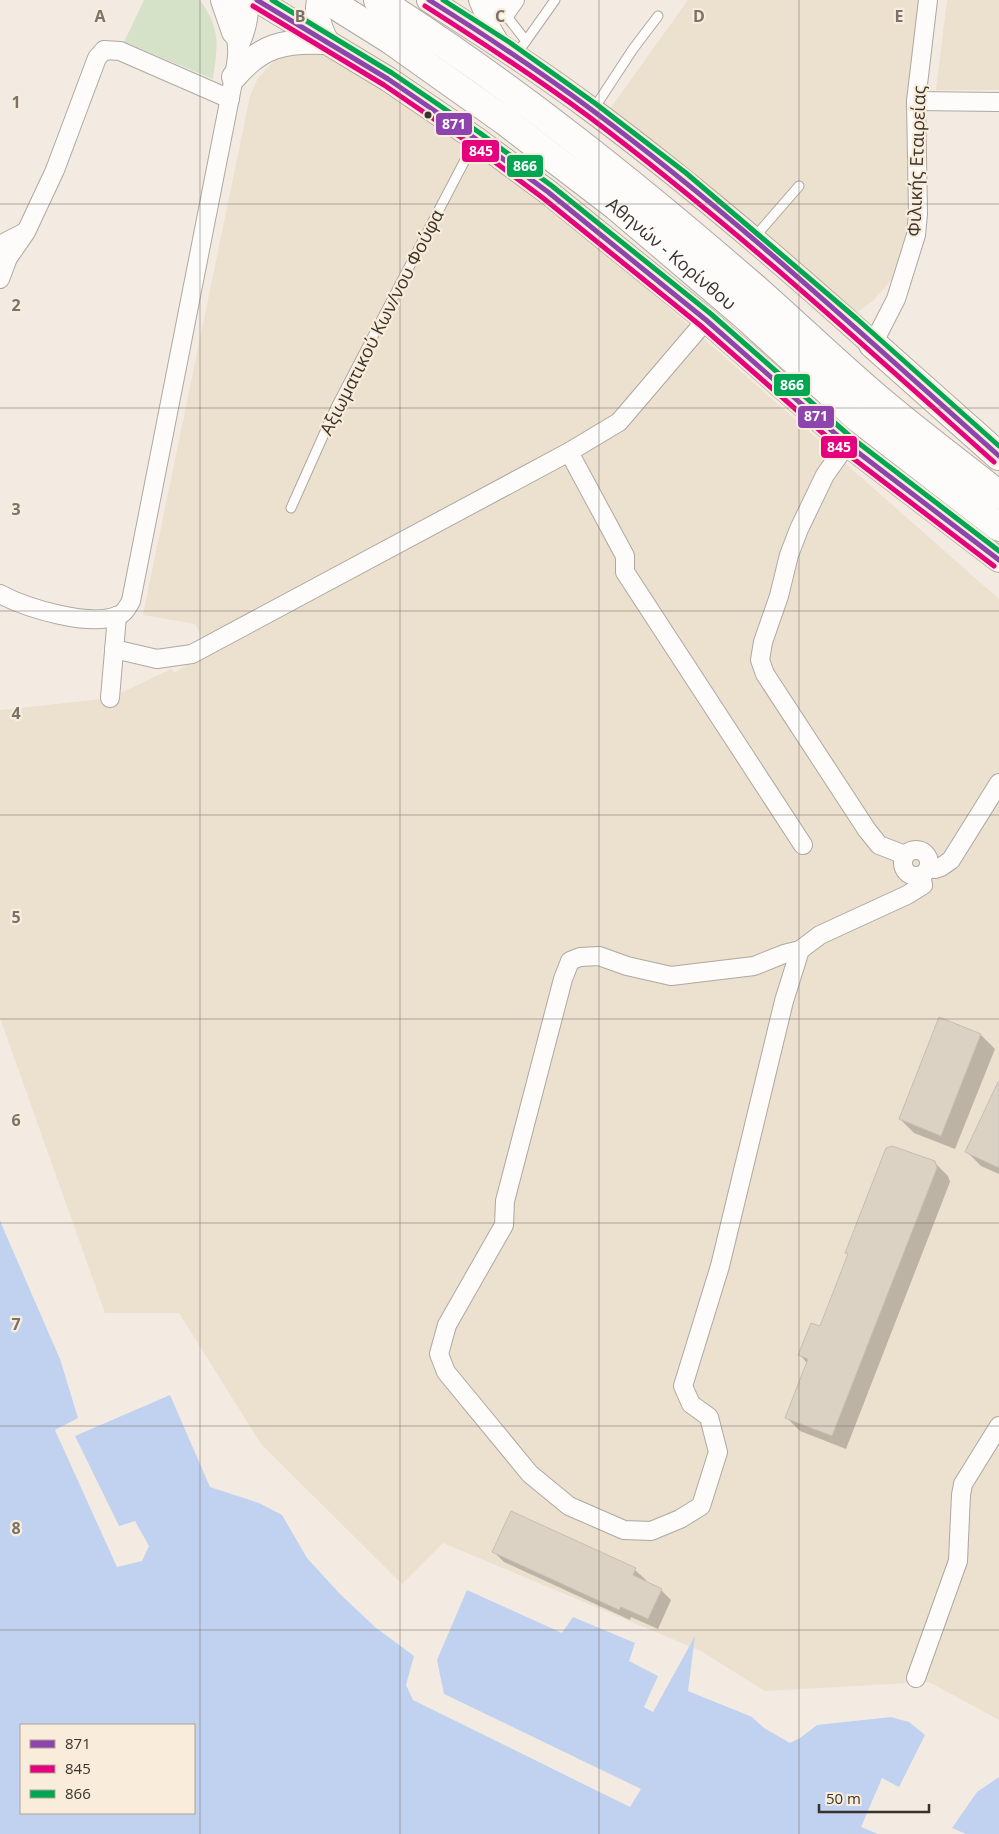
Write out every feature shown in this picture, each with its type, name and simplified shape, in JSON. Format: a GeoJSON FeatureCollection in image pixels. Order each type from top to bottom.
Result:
{"type":"FeatureCollection","features":[{"type":"Feature","properties":{"kind":"highway","name":"Αθηνών - Κορίνθου"},"geometry":{"type":"LineString","coordinates":[[327,0],[391,40],[505,121],[616,206],[742,313],[858,418],[999,527]]}},
{"type":"Feature","properties":{"kind":"highway","name":"Αθηνών - Κορίνθου"},"geometry":{"type":"LineString","coordinates":[[378,0],[522,98],[632,184],[760,292],[883,403],[999,495]]}},
{"type":"Feature","properties":{"kind":"highway"},"geometry":{"type":"LineString","coordinates":[[873,344],[999,456]]}},
{"type":"Feature","properties":{"kind":"main road"},"geometry":{"type":"LineString","coordinates":[[223,0],[236,41]]}},
{"type":"Feature","properties":{"kind":"main road"},"geometry":{"type":"LineString","coordinates":[[257,0],[388,79],[476,139],[548,192],[706,320],[847,444],[999,560]]}},
{"type":"Feature","properties":{"kind":"main road"},"geometry":{"type":"LineString","coordinates":[[319,0],[317,10],[318,22],[327,42]]}},
{"type":"Feature","properties":{"kind":"main road"},"geometry":{"type":"LineString","coordinates":[[429,0],[515,48],[753,239],[873,344]]}},
{"type":"Feature","properties":{"kind":"main road"},"geometry":{"type":"LineString","coordinates":[[232,88],[244,65],[256,55],[270,48],[292,42],[327,42]]}},
{"type":"Feature","properties":{"kind":"street"},"geometry":{"type":"LineString","coordinates":[[0,594],[28,606],[66,616],[88,619],[117,616],[122,614],[127,608],[133,591],[232,88],[237,3],[240,0]]}},
{"type":"Feature","properties":{"kind":"street"},"geometry":{"type":"LineString","coordinates":[[236,41],[244,34],[250,10],[248,0]]}},
{"type":"Feature","properties":{"kind":"street"},"geometry":{"type":"LineString","coordinates":[[478,0],[485,17],[515,48]]}},
{"type":"Feature","properties":{"kind":"street"},"geometry":{"type":"LineString","coordinates":[[491,0],[510,7]]}},
{"type":"Feature","properties":{"kind":"street","name":"Φιλικής Εταιρείας"},"geometry":{"type":"LineString","coordinates":[[873,344],[894,304],[916,235],[918,214],[916,101],[928,0]]}},
{"type":"Feature","properties":{"kind":"street"},"geometry":{"type":"LineString","coordinates":[[0,279],[8,258],[26,232],[55,170],[97,58],[104,50],[120,51],[232,88]]}},
{"type":"Feature","properties":{"kind":"street"},"geometry":{"type":"LineString","coordinates":[[916,101],[999,102]]}},
{"type":"Feature","properties":{"kind":"street"},"geometry":{"type":"LineString","coordinates":[[0,245],[26,232]]}},
{"type":"Feature","properties":{"kind":"street"},"geometry":{"type":"LineString","coordinates":[[114,649],[157,659],[192,654],[568,452],[619,422],[706,320]]}},
{"type":"Feature","properties":{"kind":"street"},"geometry":{"type":"LineString","coordinates":[[847,444],[825,475],[798,529],[789,555],[779,596],[763,642],[760,660],[765,674],[867,830],[879,845],[905,855],[914,850],[921,850],[928,857],[929,873]]}},
{"type":"Feature","properties":{"kind":"street"},"geometry":{"type":"LineString","coordinates":[[568,452],[625,556],[625,572],[803,845]]}},
{"type":"Feature","properties":{"kind":"street"},"geometry":{"type":"LineString","coordinates":[[110,698],[117,616]]}},
{"type":"Feature","properties":{"kind":"street"},"geometry":{"type":"LineString","coordinates":[[800,950],[779,1020],[720,1266],[683,1386],[690,1404],[709,1417],[718,1452],[709,1483],[701,1506],[680,1519],[651,1531],[624,1530],[569,1506],[530,1474],[446,1372],[439,1354],[447,1325],[504,1225],[505,1201],[563,978],[570,961],[580,957],[599,956],[627,966],[671,976],[754,966],[800,950],[820,935],[906,896],[929,873],[950,860],[999,783]]}},
{"type":"Feature","properties":{"kind":"street"},"geometry":{"type":"LineString","coordinates":[[916,1678],[958,1561],[963,1484],[999,1426]]}},
{"type":"Feature","properties":{"kind":"lane"},"geometry":{"type":"LineString","coordinates":[[515,48],[555,0]]}},
{"type":"Feature","properties":{"kind":"lane"},"geometry":{"type":"LineString","coordinates":[[510,7],[515,48]]}},
{"type":"Feature","properties":{"kind":"lane"},"geometry":{"type":"LineString","coordinates":[[592,110],[633,48],[658,16]]}},
{"type":"Feature","properties":{"kind":"lane","name":"Αξιωματικού Κων/νου Φούφα"},"geometry":{"type":"LineString","coordinates":[[291,508],[336,407],[476,139]]}},
{"type":"Feature","properties":{"kind":"lane"},"geometry":{"type":"LineString","coordinates":[[753,239],[799,186]]}},
{"type":"Feature","properties":{"kind":"shaded area"},"geometry":{"type":"Polygon","coordinates":[[[688,0],[921,0],[909,139],[909,218],[905,239],[893,278],[874,300],[852,316],[607,113],[688,0]]]}},
{"type":"Feature","properties":{"kind":"shaded area"},"geometry":{"type":"Polygon","coordinates":[[[947,0],[999,0],[999,90],[936,90],[947,0]]]}},
{"type":"Feature","properties":{"kind":"shaded area"},"geometry":{"type":"Polygon","coordinates":[[[299,53],[323,54],[350,66],[550,203],[999,599],[999,1720],[929,1682],[765,1691],[701,1651],[443,1543],[402,1584],[261,1444],[179,1313],[105,1313],[0,1018],[0,710],[121,697],[121,693],[171,669],[174,673],[209,652],[195,624],[143,615],[250,96],[258,78],[275,60],[299,53]]]}},
{"type":"Feature","properties":{"kind":"green space"},"geometry":{"type":"Polygon","coordinates":[[[144,0],[200,0],[215,29],[217,46],[213,79],[124,42],[144,0]]]}},
{"type":"Feature","properties":{"kind":"water"},"geometry":{"type":"Polygon","coordinates":[[[0,1221],[60,1359],[78,1418],[55,1430],[117,1567],[142,1561],[149,1546],[135,1521],[119,1526],[75,1436],[170,1395],[210,1487],[259,1503],[282,1515],[307,1558],[340,1594],[375,1627],[414,1656],[406,1685],[413,1700],[630,1807],[641,1789],[444,1694],[437,1660],[467,1590],[562,1633],[573,1617],[635,1643],[629,1661],[658,1676],[644,1707],[653,1712],[695,1636],[688,1691],[752,1717],[764,1728],[790,1743],[817,1725],[891,1717],[909,1722],[925,1735],[899,1787],[882,1778],[861,1827],[878,1834],[0,1834],[0,1221]]]}},
{"type":"Feature","properties":{"kind":"water"},"geometry":{"type":"Polygon","coordinates":[[[999,1777],[999,1834],[966,1834],[952,1828],[977,1792],[999,1777]]]}},
{"type":"Feature","properties":{"kind":"building"},"geometry":{"type":"Polygon","coordinates":[[[939,1017],[981,1034],[941,1136],[899,1119],[939,1017]]]}},
{"type":"Feature","properties":{"kind":"building"},"geometry":{"type":"Polygon","coordinates":[[[999,1082],[999,1168],[965,1152],[999,1082]]]}},
{"type":"Feature","properties":{"kind":"building"},"geometry":{"type":"Polygon","coordinates":[[[892,1146],[935,1161],[937,1168],[832,1436],[785,1418],[808,1359],[798,1355],[811,1323],[820,1326],[848,1254],[845,1253],[886,1148],[892,1146]]]}},
{"type":"Feature","properties":{"kind":"building"},"geometry":{"type":"Polygon","coordinates":[[[511,1511],[636,1568],[633,1575],[662,1589],[648,1619],[621,1607],[619,1610],[492,1552],[511,1511]]]}},
{"type":"Feature","properties":{"kind":"transit line","name":"871"},"geometry":{"type":"LineString","coordinates":[[257,0],[388,79],[476,139],[548,192],[706,320],[847,444],[999,560]]}},
{"type":"Feature","properties":{"kind":"transit line","name":"866"},"geometry":{"type":"LineString","coordinates":[[272,0],[392,73],[480,133],[552,186],[711,314],[852,438],[999,551]]}},
{"type":"Feature","properties":{"kind":"transit line","name":"871"},"geometry":{"type":"LineString","coordinates":[[429,0],[552,81],[645,150],[799,278],[999,456]]}},
{"type":"Feature","properties":{"kind":"transit line","name":"866"},"geometry":{"type":"LineString","coordinates":[[443,0],[509,42],[596,104],[686,173],[857,319],[999,446]]}},
{"type":"Feature","properties":{"kind":"transit line","name":"845"},"geometry":{"type":"LineString","coordinates":[[253,6],[384,85],[472,145],[543,198],[701,326],[842,450],[994,566]]}},
{"type":"Feature","properties":{"kind":"transit line","name":"845"},"geometry":{"type":"LineString","coordinates":[[425,6],[548,87],[641,157],[795,285],[994,462]]}}]}
